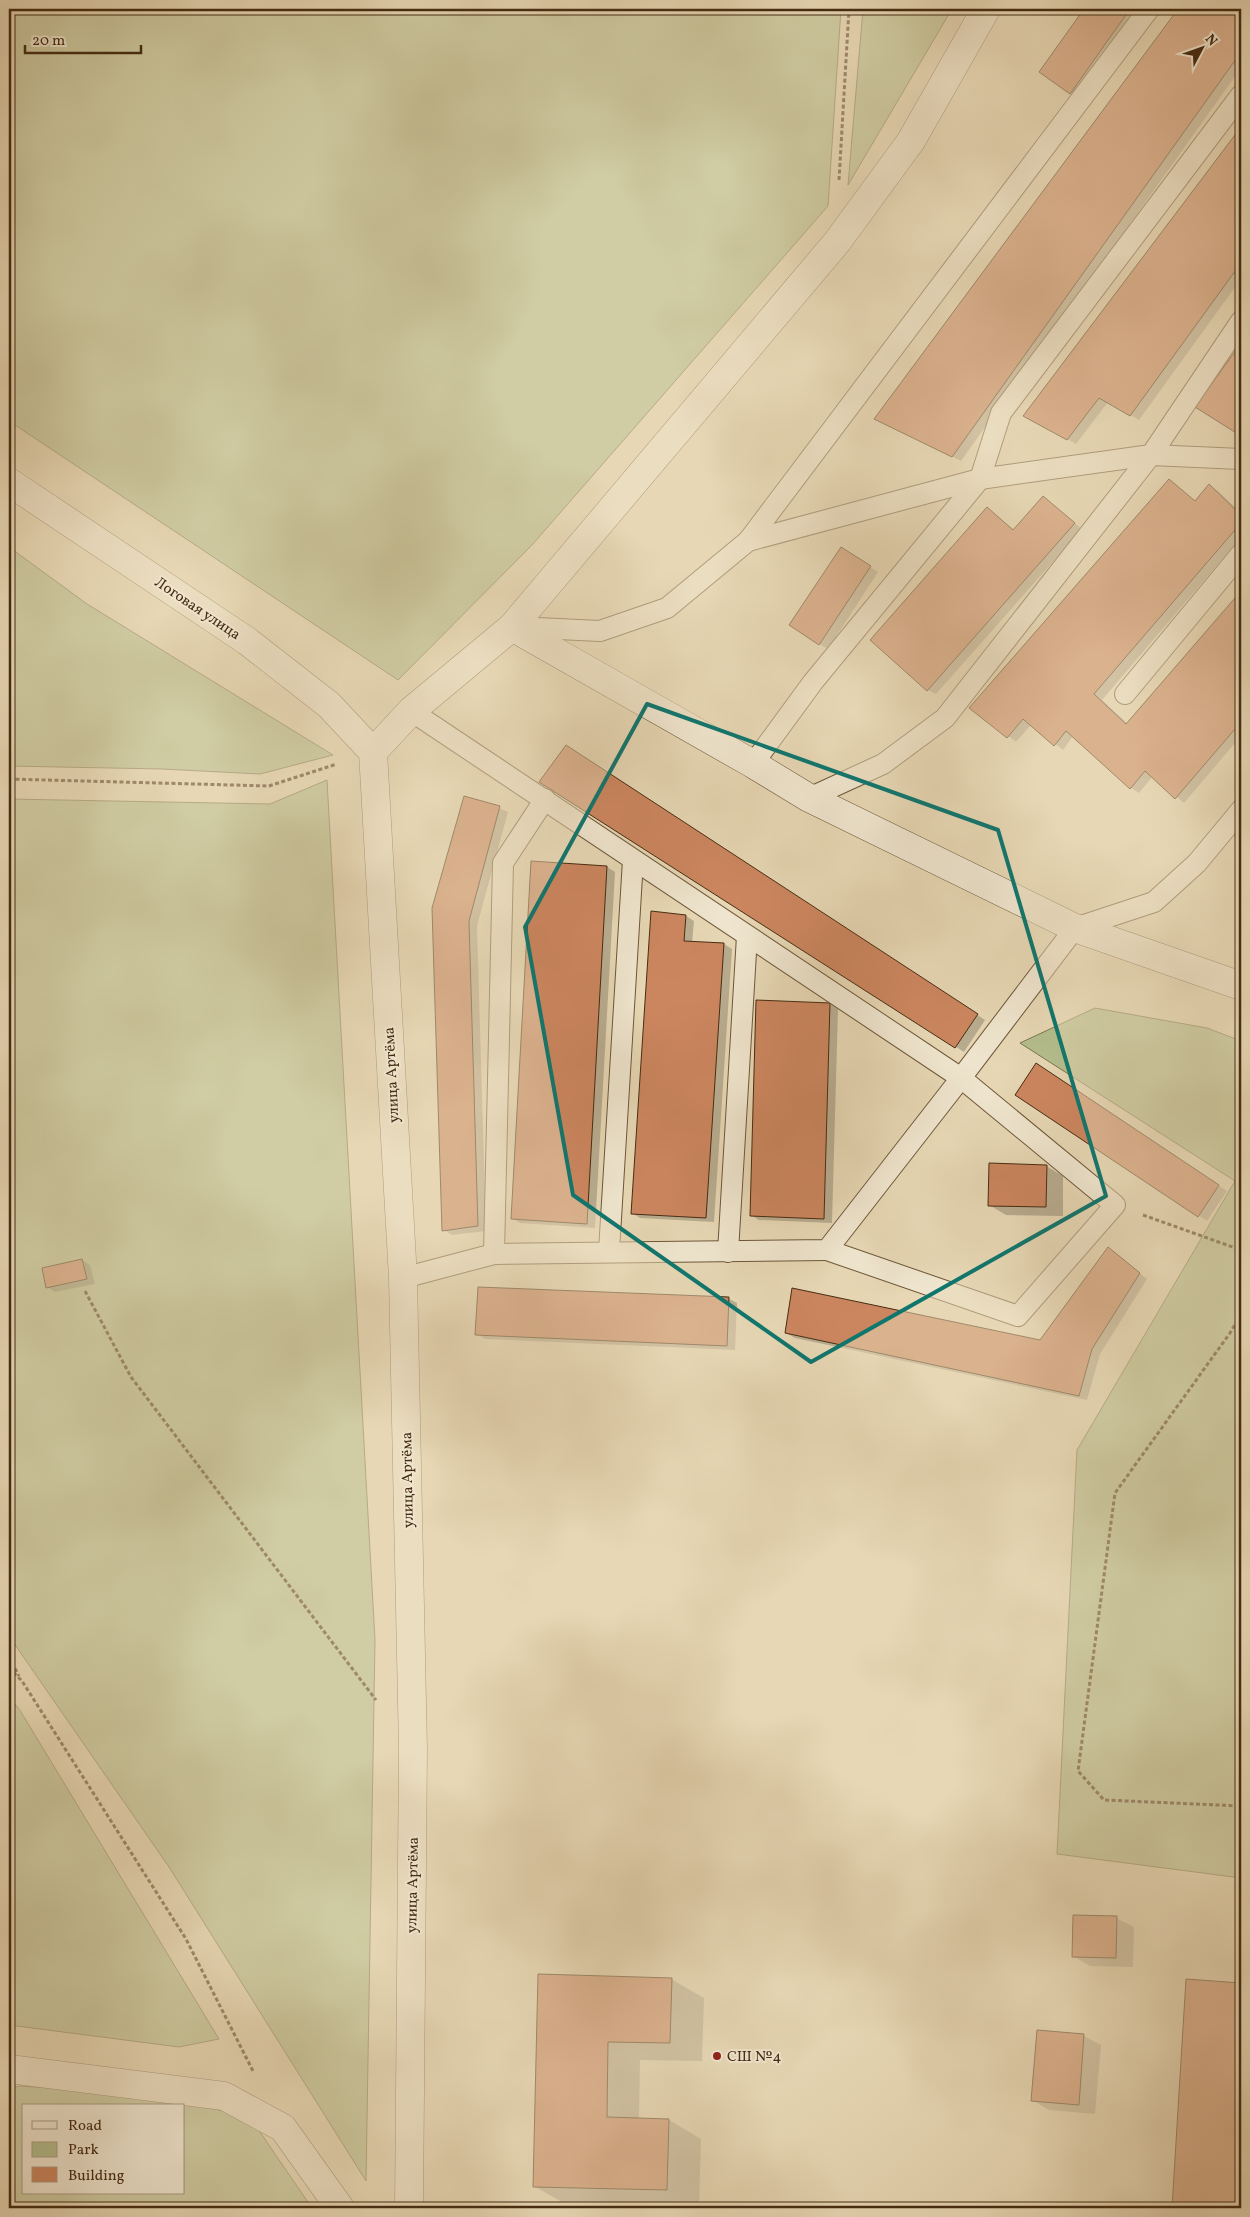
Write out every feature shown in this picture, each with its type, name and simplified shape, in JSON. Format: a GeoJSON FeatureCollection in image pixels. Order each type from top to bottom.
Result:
{"type":"FeatureCollection","features":[{"type":"Feature","properties":{"kind":"street"},"geometry":{"type":"LineString","coordinates":[[373,752],[411,711],[512,626],[837,242],[911,141],[986,9]]}},
{"type":"Feature","properties":{"kind":"street","name":"Логовая улица"},"geometry":{"type":"LineString","coordinates":[[9,482],[247,641],[328,705],[373,752]]}},
{"type":"Feature","properties":{"kind":"street"},"geometry":{"type":"LineString","coordinates":[[512,626],[809,798],[1075,928],[1241,986]]}},
{"type":"Feature","properties":{"kind":"street","name":"улица Артёма"},"geometry":{"type":"LineString","coordinates":[[373,752],[403,1278],[413,1749],[409,2208]]}},
{"type":"Feature","properties":{"kind":"street"},"geometry":{"type":"LineString","coordinates":[[9,2069],[224,2096],[283,2128],[340,2208]]}},
{"type":"Feature","properties":{"kind":"lane"},"geometry":{"type":"LineString","coordinates":[[512,626],[600,631],[667,608],[748,541],[1149,9]]}},
{"type":"Feature","properties":{"kind":"lane"},"geometry":{"type":"LineString","coordinates":[[753,764],[813,682],[980,479],[1001,413],[1241,95]]}},
{"type":"Feature","properties":{"kind":"lane"},"geometry":{"type":"LineString","coordinates":[[809,798],[883,764],[944,718],[1150,455],[1241,321]]}},
{"type":"Feature","properties":{"kind":"lane"},"geometry":{"type":"LineString","coordinates":[[748,541],[980,479],[1150,455],[1241,459]]}},
{"type":"Feature","properties":{"kind":"lane"},"geometry":{"type":"LineString","coordinates":[[1124,694],[1241,554]]}},
{"type":"Feature","properties":{"kind":"lane"},"geometry":{"type":"LineString","coordinates":[[403,1278],[494,1254],[609,1251],[728,1252],[827,1250],[1018,1316],[1115,1205],[961,1078],[411,711]]}},
{"type":"Feature","properties":{"kind":"lane"},"geometry":{"type":"LineString","coordinates":[[494,1254],[503,863],[545,799]]}},
{"type":"Feature","properties":{"kind":"lane"},"geometry":{"type":"LineString","coordinates":[[827,1250],[1075,928],[1154,902],[1197,863],[1241,810]]}},
{"type":"Feature","properties":{"kind":"lane"},"geometry":{"type":"LineString","coordinates":[[609,1251],[633,860]]}},
{"type":"Feature","properties":{"kind":"lane"},"geometry":{"type":"LineString","coordinates":[[728,1252],[748,936]]}},
{"type":"Feature","properties":{"kind":"path"},"geometry":{"type":"LineString","coordinates":[[838,184],[840,126],[849,9]]}},
{"type":"Feature","properties":{"kind":"path"},"geometry":{"type":"LineString","coordinates":[[9,780],[269,786],[373,752]]}},
{"type":"Feature","properties":{"kind":"path"},"geometry":{"type":"LineString","coordinates":[[1115,1205],[1241,1250]]}},
{"type":"Feature","properties":{"kind":"path"},"geometry":{"type":"LineString","coordinates":[[85,1292],[131,1377],[377,1701]]}},
{"type":"Feature","properties":{"kind":"path"},"geometry":{"type":"LineString","coordinates":[[1241,1314],[1230,1334],[1115,1493],[1078,1771],[1104,1800],[1241,1806]]}},
{"type":"Feature","properties":{"kind":"path"},"geometry":{"type":"LineString","coordinates":[[9,1657],[22,1681],[186,1939],[256,2077]]}},
{"type":"Feature","properties":{"kind":"path"},"geometry":{"type":"LineString","coordinates":[[9,1668],[22,1681]]}},
{"type":"Feature","properties":{"kind":"highlighted area"},"geometry":{"type":"Polygon","coordinates":[[[647,704],[998,830],[1106,1196],[811,1362],[573,1195],[525,927],[647,704]]]}},
{"type":"Feature","properties":{"kind":"green space"},"geometry":{"type":"Polygon","coordinates":[[[15,9],[841,9],[828,206],[532,545],[398,680],[9,421],[9,22],[15,9]]]}},
{"type":"Feature","properties":{"kind":"green space"},"geometry":{"type":"Polygon","coordinates":[[[863,9],[952,9],[848,185],[863,9]]]}},
{"type":"Feature","properties":{"kind":"green space"},"geometry":{"type":"Polygon","coordinates":[[[9,547],[87,604],[333,755],[260,774],[162,769],[9,766],[9,547]]]}},
{"type":"Feature","properties":{"kind":"green space"},"geometry":{"type":"Polygon","coordinates":[[[327,780],[375,1640],[366,2181],[169,1867],[9,1636],[9,799],[270,804],[327,780]]]}},
{"type":"Feature","properties":{"kind":"green space"},"geometry":{"type":"Polygon","coordinates":[[[1095,1008],[1207,1028],[1241,1041],[1241,1878],[1057,1854],[1077,1450],[1235,1181],[1020,1043],[1095,1008]]]}},
{"type":"Feature","properties":{"kind":"green space"},"geometry":{"type":"Polygon","coordinates":[[[9,1696],[21,1712],[219,2039],[179,2047],[9,2025],[9,1696]]]}},
{"type":"Feature","properties":{"kind":"green space"},"geometry":{"type":"Polygon","coordinates":[[[19,2086],[135,2093],[249,2116],[312,2208],[9,2208],[9,2089],[19,2086]]]}},
{"type":"Feature","properties":{"kind":"building"},"geometry":{"type":"Polygon","coordinates":[[[1084,9],[1130,9],[1070,94],[1039,72],[1084,9]]]}},
{"type":"Feature","properties":{"kind":"building"},"geometry":{"type":"Polygon","coordinates":[[[1178,9],[1241,9],[1241,52],[952,457],[874,419],[1178,9]]]}},
{"type":"Feature","properties":{"kind":"building"},"geometry":{"type":"Polygon","coordinates":[[[1241,127],[1241,263],[1130,416],[1099,398],[1067,440],[1023,416],[1241,127]]]}},
{"type":"Feature","properties":{"kind":"building"},"geometry":{"type":"Polygon","coordinates":[[[1241,343],[1241,436],[1195,407],[1241,343]]]}},
{"type":"Feature","properties":{"kind":"building"},"geometry":{"type":"Polygon","coordinates":[[[1169,479],[1195,501],[1209,484],[1241,515],[1241,523],[1094,694],[1126,724],[1241,591],[1241,722],[1175,799],[1145,771],[1130,789],[1066,731],[1054,746],[1023,719],[1007,738],[969,708],[1169,479]]]}},
{"type":"Feature","properties":{"kind":"building"},"geometry":{"type":"Polygon","coordinates":[[[1043,496],[1075,523],[927,691],[870,640],[987,507],[1013,530],[1043,496]]]}},
{"type":"Feature","properties":{"kind":"building"},"geometry":{"type":"Polygon","coordinates":[[[841,547],[871,566],[819,645],[789,625],[841,547]]]}},
{"type":"Feature","properties":{"kind":"building"},"geometry":{"type":"Polygon","coordinates":[[[566,745],[978,1014],[955,1048],[539,782],[566,745]]]}},
{"type":"Feature","properties":{"kind":"building"},"geometry":{"type":"Polygon","coordinates":[[[464,796],[500,806],[469,921],[478,1226],[442,1231],[432,908],[464,796]]]}},
{"type":"Feature","properties":{"kind":"building"},"geometry":{"type":"Polygon","coordinates":[[[531,861],[607,866],[587,1224],[511,1219],[531,861]]]}},
{"type":"Feature","properties":{"kind":"building"},"geometry":{"type":"Polygon","coordinates":[[[651,911],[686,915],[684,941],[724,943],[706,1218],[631,1214],[651,911]]]}},
{"type":"Feature","properties":{"kind":"building"},"geometry":{"type":"Polygon","coordinates":[[[756,1000],[830,1003],[824,1219],[750,1216],[756,1000]]]}},
{"type":"Feature","properties":{"kind":"building"},"geometry":{"type":"Polygon","coordinates":[[[1036,1063],[1219,1185],[1198,1217],[1015,1095],[1036,1063]]]}},
{"type":"Feature","properties":{"kind":"building"},"geometry":{"type":"Polygon","coordinates":[[[989,1163],[1047,1165],[1046,1207],[988,1206],[989,1163]]]}},
{"type":"Feature","properties":{"kind":"building"},"geometry":{"type":"Polygon","coordinates":[[[1108,1247],[1140,1273],[1092,1349],[1079,1396],[785,1333],[792,1288],[1040,1340],[1108,1247]]]}},
{"type":"Feature","properties":{"kind":"building"},"geometry":{"type":"Polygon","coordinates":[[[82,1259],[87,1279],[46,1288],[42,1268],[82,1259]]]}},
{"type":"Feature","properties":{"kind":"building"},"geometry":{"type":"Polygon","coordinates":[[[478,1287],[729,1297],[727,1346],[475,1335],[478,1287]]]}},
{"type":"Feature","properties":{"kind":"building"},"geometry":{"type":"Polygon","coordinates":[[[1073,1915],[1117,1916],[1116,1958],[1072,1957],[1073,1915]]]}},
{"type":"Feature","properties":{"kind":"building"},"geometry":{"type":"Polygon","coordinates":[[[538,1974],[672,1978],[670,2043],[608,2042],[607,2117],[669,2119],[667,2190],[533,2187],[538,1974]]]}},
{"type":"Feature","properties":{"kind":"building"},"geometry":{"type":"Polygon","coordinates":[[[1186,1979],[1241,1983],[1241,2208],[1172,2208],[1186,1979]]]}},
{"type":"Feature","properties":{"kind":"building"},"geometry":{"type":"Polygon","coordinates":[[[1037,2030],[1084,2034],[1079,2105],[1031,2101],[1037,2030]]]}},
{"type":"Feature","properties":{"kind":"place","name":"СШ №4"},"geometry":{"type":"Point","coordinates":[717,2056]}}]}
